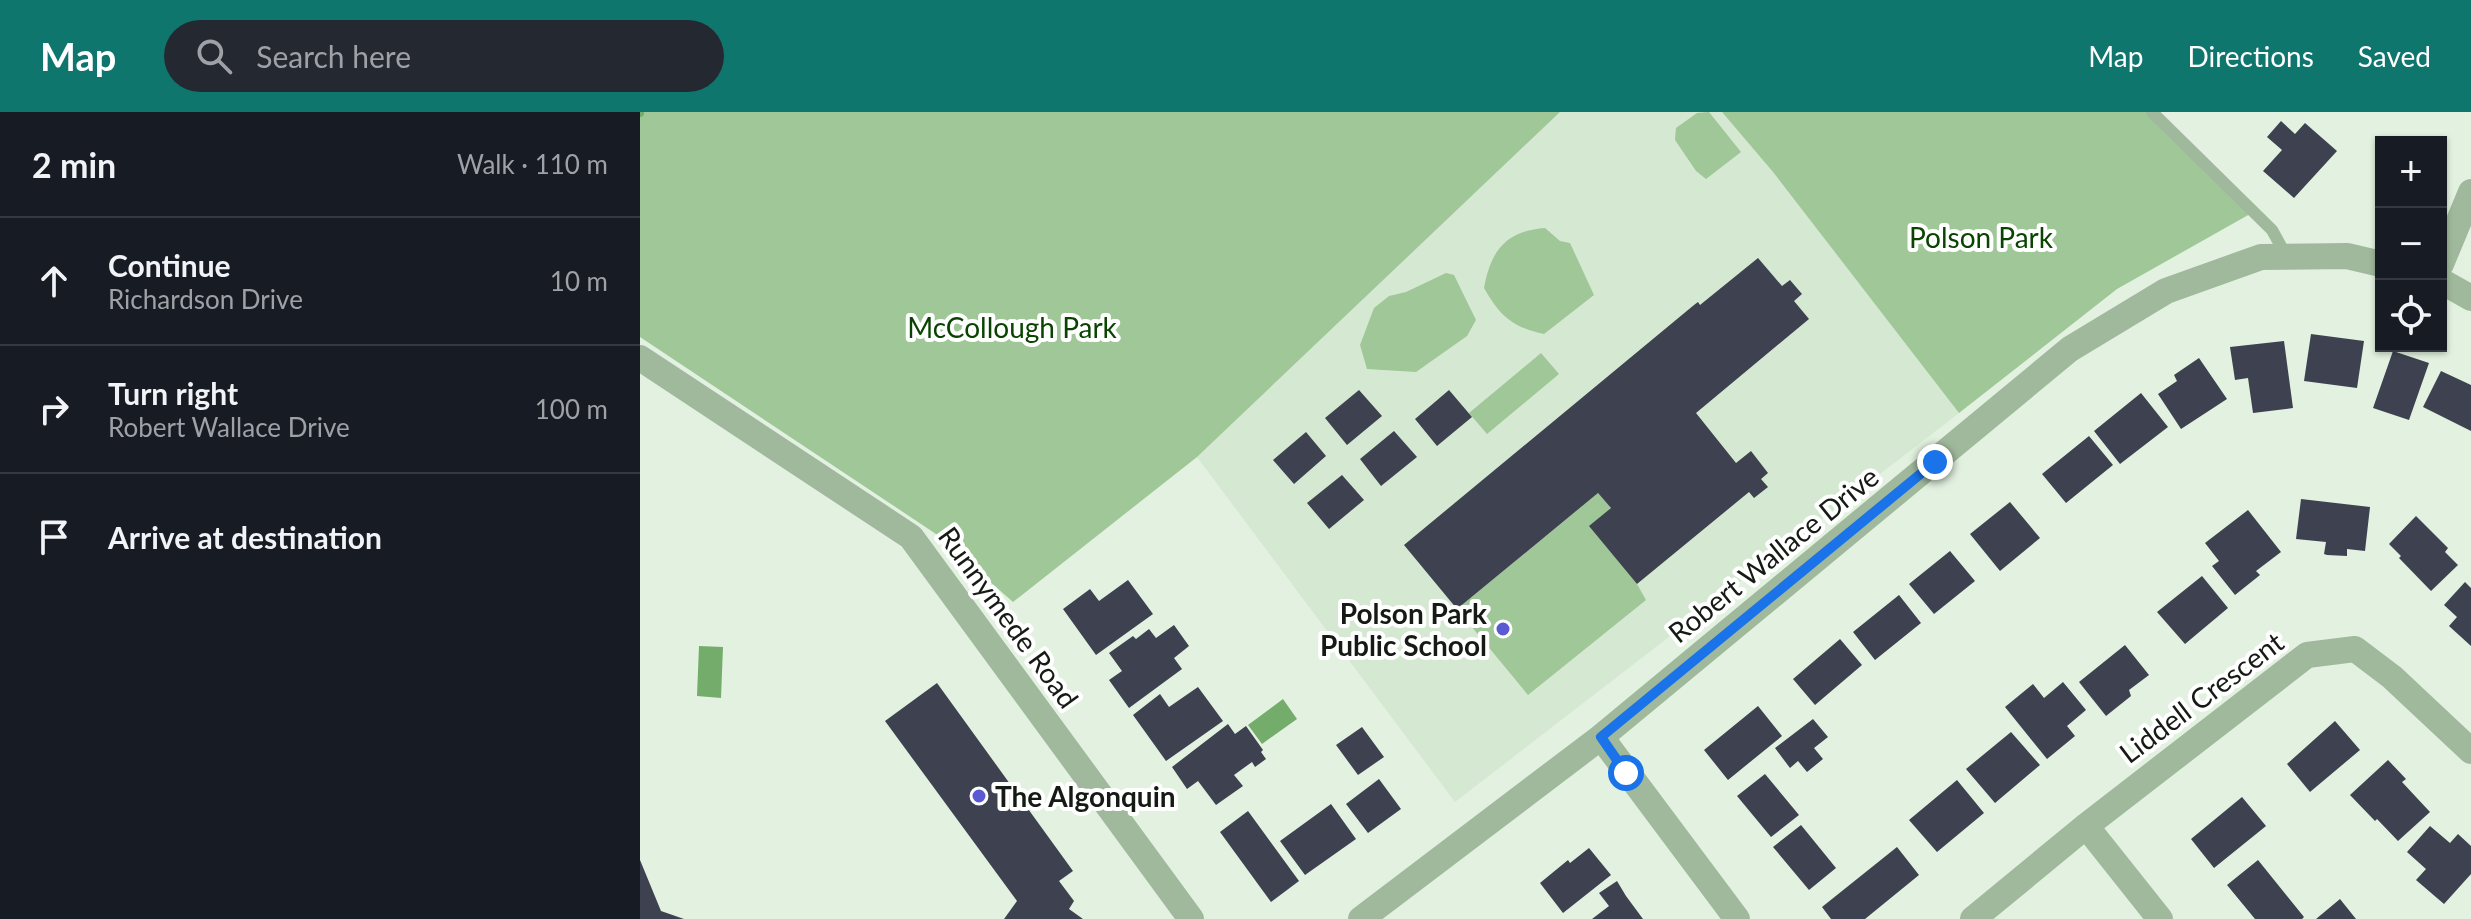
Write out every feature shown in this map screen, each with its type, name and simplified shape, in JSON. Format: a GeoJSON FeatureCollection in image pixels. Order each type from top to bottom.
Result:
{"type":"FeatureCollection","features":[{"type":"Feature","properties":{"kind":"street"},"geometry":{"type":"LineString","coordinates":[[2447,250],[2471,192]]}},
{"type":"Feature","properties":{"kind":"street","name":"Robert Wallace Drive"},"geometry":{"type":"LineString","coordinates":[[1361,919],[1601,737],[2070,349],[2166,291],[2261,257],[2347,256],[2375,263]]}},
{"type":"Feature","properties":{"kind":"street"},"geometry":{"type":"LineString","coordinates":[[2447,284],[2471,298]]}},
{"type":"Feature","properties":{"kind":"street","name":"Runnymede Road"},"geometry":{"type":"LineString","coordinates":[[640,358],[911,537],[1191,919]]}},
{"type":"Feature","properties":{"kind":"street","name":"Liddell Crescent"},"geometry":{"type":"LineString","coordinates":[[1973,919],[2086,826],[2307,655],[2355,649],[2392,677],[2471,751]]}},
{"type":"Feature","properties":{"kind":"street"},"geometry":{"type":"LineString","coordinates":[[1601,737],[1737,919]]}},
{"type":"Feature","properties":{"kind":"street"},"geometry":{"type":"LineString","coordinates":[[2086,826],[2160,919]]}},
{"type":"Feature","properties":{"kind":"lane"},"geometry":{"type":"LineString","coordinates":[[2152,112],[2272,230],[2287,257]]}},
{"type":"Feature","properties":{"kind":"shaded area","name":"Polson Park Public School"},"geometry":{"type":"Polygon","coordinates":[[[1560,112],[1722,112],[1773,172],[1959,413],[1455,802],[1197,457],[1560,112]]]}},
{"type":"Feature","properties":{"kind":"shaded area"},"geometry":{"type":"Polygon","coordinates":[[[699,646],[723,647],[721,698],[697,696],[699,646]]]}},
{"type":"Feature","properties":{"kind":"shaded area"},"geometry":{"type":"Polygon","coordinates":[[[1283,699],[1297,719],[1262,744],[1248,725],[1283,699]]]}},
{"type":"Feature","properties":{"kind":"green space","name":"McCollough Park"},"geometry":{"type":"Polygon","coordinates":[[[640,112],[1560,112],[1197,457],[1013,602],[936,534],[640,337],[640,112]]]}},
{"type":"Feature","properties":{"kind":"green space"},"geometry":{"type":"Polygon","coordinates":[[[1709,112],[1741,152],[1706,179],[1696,171],[1675,140],[1676,128],[1697,113],[1709,112]]]}},
{"type":"Feature","properties":{"kind":"green space","name":"Polson Park"},"geometry":{"type":"Polygon","coordinates":[[[1722,112],[2154,112],[2250,214],[2117,289],[1959,413],[1773,172],[1722,112]]]}},
{"type":"Feature","properties":{"kind":"green space"},"geometry":{"type":"Polygon","coordinates":[[[1545,228],[1560,241],[1570,243],[1594,295],[1544,334],[1523,328],[1508,319],[1484,288],[1491,263],[1502,245],[1520,233],[1545,228]]]}},
{"type":"Feature","properties":{"kind":"green space"},"geometry":{"type":"Polygon","coordinates":[[[1446,273],[1454,275],[1476,320],[1467,336],[1416,372],[1367,369],[1360,345],[1374,308],[1389,296],[1406,292],[1446,273]]]}},
{"type":"Feature","properties":{"kind":"green space"},"geometry":{"type":"Polygon","coordinates":[[[1541,353],[1559,374],[1487,434],[1469,413],[1541,353]]]}},
{"type":"Feature","properties":{"kind":"green space"},"geometry":{"type":"Polygon","coordinates":[[[1598,493],[1611,508],[1590,526],[1637,584],[1646,600],[1528,695],[1457,609],[1598,493]]]}},
{"type":"Feature","properties":{"kind":"building"},"geometry":{"type":"Polygon","coordinates":[[[2281,121],[2295,134],[2305,123],[2337,151],[2294,198],[2263,171],[2282,150],[2267,137],[2281,121]]]}},
{"type":"Feature","properties":{"kind":"building"},"geometry":{"type":"Polygon","coordinates":[[[1758,258],[1782,286],[1790,280],[1802,294],[1794,301],[1809,319],[1696,413],[1736,463],[1751,451],[1768,473],[1761,479],[1768,487],[1754,498],[1749,492],[1637,584],[1589,526],[1611,508],[1598,493],[1457,609],[1404,545],[1694,305],[1698,302],[1700,305],[1758,258]]]}},
{"type":"Feature","properties":{"kind":"building"},"geometry":{"type":"Polygon","coordinates":[[[2311,334],[2364,341],[2357,388],[2304,381],[2311,334]]]}},
{"type":"Feature","properties":{"kind":"building"},"geometry":{"type":"Polygon","coordinates":[[[2284,341],[2293,408],[2253,413],[2248,378],[2235,380],[2230,347],[2284,341]]]}},
{"type":"Feature","properties":{"kind":"building"},"geometry":{"type":"Polygon","coordinates":[[[2393,352],[2429,363],[2409,420],[2373,408],[2393,352]]]}},
{"type":"Feature","properties":{"kind":"building"},"geometry":{"type":"Polygon","coordinates":[[[2199,358],[2227,399],[2181,429],[2158,394],[2177,381],[2174,375],[2199,358]]]}},
{"type":"Feature","properties":{"kind":"building"},"geometry":{"type":"Polygon","coordinates":[[[2441,371],[2471,385],[2471,431],[2423,407],[2441,371]]]}},
{"type":"Feature","properties":{"kind":"building"},"geometry":{"type":"Polygon","coordinates":[[[1359,390],[1382,416],[1347,445],[1325,418],[1359,390]]]}},
{"type":"Feature","properties":{"kind":"building"},"geometry":{"type":"Polygon","coordinates":[[[1449,390],[1472,417],[1437,446],[1415,419],[1449,390]]]}},
{"type":"Feature","properties":{"kind":"building"},"geometry":{"type":"Polygon","coordinates":[[[2141,393],[2168,427],[2120,464],[2094,431],[2141,393]]]}},
{"type":"Feature","properties":{"kind":"building"},"geometry":{"type":"Polygon","coordinates":[[[1394,431],[1417,457],[1381,486],[1360,459],[1394,431]]]}},
{"type":"Feature","properties":{"kind":"building"},"geometry":{"type":"Polygon","coordinates":[[[1306,432],[1326,456],[1294,484],[1273,460],[1306,432]]]}},
{"type":"Feature","properties":{"kind":"building"},"geometry":{"type":"Polygon","coordinates":[[[2089,436],[2113,465],[2066,503],[2042,474],[2089,436]]]}},
{"type":"Feature","properties":{"kind":"building"},"geometry":{"type":"Polygon","coordinates":[[[1342,475],[1364,500],[1329,529],[1307,503],[1342,475]]]}},
{"type":"Feature","properties":{"kind":"building"},"geometry":{"type":"Polygon","coordinates":[[[2301,499],[2370,507],[2365,551],[2347,549],[2347,556],[2327,555],[2324,554],[2326,542],[2296,539],[2301,499]]]}},
{"type":"Feature","properties":{"kind":"building"},"geometry":{"type":"Polygon","coordinates":[[[2010,502],[2040,538],[2000,571],[1970,534],[2010,502]]]}},
{"type":"Feature","properties":{"kind":"building"},"geometry":{"type":"Polygon","coordinates":[[[2248,510],[2281,552],[2256,571],[2260,575],[2235,595],[2212,566],[2219,561],[2205,543],[2248,510]]]}},
{"type":"Feature","properties":{"kind":"building"},"geometry":{"type":"Polygon","coordinates":[[[2416,516],[2448,548],[2445,552],[2458,565],[2431,591],[2389,544],[2416,516]]]}},
{"type":"Feature","properties":{"kind":"building"},"geometry":{"type":"Polygon","coordinates":[[[1950,551],[1975,581],[1934,614],[1909,584],[1950,551]]]}},
{"type":"Feature","properties":{"kind":"building"},"geometry":{"type":"Polygon","coordinates":[[[2202,576],[2228,608],[2185,644],[2157,612],[2202,576]]]}},
{"type":"Feature","properties":{"kind":"building"},"geometry":{"type":"Polygon","coordinates":[[[1128,580],[1153,614],[1096,655],[1063,609],[1090,589],[1099,601],[1128,580]]]}},
{"type":"Feature","properties":{"kind":"building"},"geometry":{"type":"Polygon","coordinates":[[[2465,582],[2471,588],[2471,646],[2449,626],[2457,617],[2444,605],[2465,582]]]}},
{"type":"Feature","properties":{"kind":"building"},"geometry":{"type":"Polygon","coordinates":[[[1899,595],[1921,623],[1875,660],[1853,632],[1899,595]]]}},
{"type":"Feature","properties":{"kind":"building"},"geometry":{"type":"Polygon","coordinates":[[[1174,625],[1189,646],[1174,658],[1182,669],[1129,708],[1109,680],[1122,671],[1109,653],[1149,629],[1156,638],[1174,625]]]}},
{"type":"Feature","properties":{"kind":"building"},"geometry":{"type":"Polygon","coordinates":[[[1840,639],[1862,665],[1815,705],[1793,679],[1840,639]]]}},
{"type":"Feature","properties":{"kind":"building"},"geometry":{"type":"Polygon","coordinates":[[[2125,645],[2149,675],[2129,690],[2131,696],[2106,716],[2079,682],[2125,645]]]}},
{"type":"Feature","properties":{"kind":"building"},"geometry":{"type":"Polygon","coordinates":[[[2063,682],[2086,710],[2067,726],[2075,736],[2047,759],[2005,707],[2033,684],[2044,698],[2063,682]]]}},
{"type":"Feature","properties":{"kind":"building","name":"The Algonquin"},"geometry":{"type":"Polygon","coordinates":[[[937,683],[1073,871],[1059,881],[1074,901],[1069,909],[1083,919],[1004,919],[1017,901],[885,721],[937,683]]]}},
{"type":"Feature","properties":{"kind":"building"},"geometry":{"type":"Polygon","coordinates":[[[1198,687],[1223,721],[1166,761],[1133,715],[1160,694],[1169,707],[1198,687]]]}},
{"type":"Feature","properties":{"kind":"building"},"geometry":{"type":"Polygon","coordinates":[[[1758,706],[1782,736],[1728,780],[1704,750],[1758,706]]]}},
{"type":"Feature","properties":{"kind":"building"},"geometry":{"type":"Polygon","coordinates":[[[1813,719],[1828,737],[1814,748],[1823,759],[1807,772],[1798,761],[1790,768],[1775,748],[1813,719]]]}},
{"type":"Feature","properties":{"kind":"building"},"geometry":{"type":"Polygon","coordinates":[[[2335,721],[2360,750],[2310,792],[2287,764],[2335,721]]]}},
{"type":"Feature","properties":{"kind":"building"},"geometry":{"type":"Polygon","coordinates":[[[1228,724],[1235,734],[1246,726],[1266,759],[1255,767],[1252,762],[1234,775],[1243,786],[1216,805],[1198,781],[1187,789],[1172,767],[1228,724]]]}},
{"type":"Feature","properties":{"kind":"building"},"geometry":{"type":"Polygon","coordinates":[[[1362,727],[1384,757],[1358,775],[1336,745],[1362,727]]]}},
{"type":"Feature","properties":{"kind":"building"},"geometry":{"type":"Polygon","coordinates":[[[2011,732],[2040,765],[1995,803],[1966,769],[2011,732]]]}},
{"type":"Feature","properties":{"kind":"building"},"geometry":{"type":"Polygon","coordinates":[[[2388,760],[2406,779],[2402,782],[2430,812],[2398,841],[2350,795],[2388,760]]]}},
{"type":"Feature","properties":{"kind":"building"},"geometry":{"type":"Polygon","coordinates":[[[1765,774],[1799,815],[1771,837],[1737,796],[1765,774]]]}},
{"type":"Feature","properties":{"kind":"building"},"geometry":{"type":"Polygon","coordinates":[[[1379,779],[1401,809],[1368,833],[1346,804],[1379,779]]]}},
{"type":"Feature","properties":{"kind":"building"},"geometry":{"type":"Polygon","coordinates":[[[1957,780],[1984,813],[1937,852],[1909,820],[1957,780]]]}},
{"type":"Feature","properties":{"kind":"building"},"geometry":{"type":"Polygon","coordinates":[[[2242,797],[2266,826],[2214,868],[2191,839],[2242,797]]]}},
{"type":"Feature","properties":{"kind":"building"},"geometry":{"type":"Polygon","coordinates":[[[1331,804],[1356,839],[1305,875],[1280,841],[1331,804]]]}},
{"type":"Feature","properties":{"kind":"building"},"geometry":{"type":"Polygon","coordinates":[[[1248,811],[1299,881],[1271,902],[1220,832],[1248,811]]]}},
{"type":"Feature","properties":{"kind":"building"},"geometry":{"type":"Polygon","coordinates":[[[1801,825],[1836,868],[1809,890],[1773,847],[1801,825]]]}},
{"type":"Feature","properties":{"kind":"building"},"geometry":{"type":"Polygon","coordinates":[[[2430,826],[2450,843],[2458,834],[2471,846],[2471,874],[2444,904],[2416,880],[2426,869],[2407,852],[2430,826]]]}},
{"type":"Feature","properties":{"kind":"building"},"geometry":{"type":"Polygon","coordinates":[[[1897,847],[1919,875],[1865,919],[1831,919],[1822,907],[1897,847]]]}},
{"type":"Feature","properties":{"kind":"building"},"geometry":{"type":"Polygon","coordinates":[[[1589,848],[1611,875],[1563,913],[1540,883],[1568,860],[1570,863],[1589,848]]]}},
{"type":"Feature","properties":{"kind":"building"},"geometry":{"type":"Polygon","coordinates":[[[640,860],[661,911],[684,919],[640,919],[640,860]]]}},
{"type":"Feature","properties":{"kind":"building"},"geometry":{"type":"Polygon","coordinates":[[[2258,860],[2304,917],[2302,919],[2255,919],[2227,885],[2258,860]]]}},
{"type":"Feature","properties":{"kind":"building"},"geometry":{"type":"Polygon","coordinates":[[[1617,881],[1643,919],[1592,919],[1609,906],[1599,893],[1617,881]]]}},
{"type":"Feature","properties":{"kind":"building"},"geometry":{"type":"Polygon","coordinates":[[[2340,899],[2356,919],[2316,919],[2340,899]]]}},
{"type":"Feature","properties":{"kind":"place","name":"Polson Park Public School"},"geometry":{"type":"Point","coordinates":[1503,629]}},
{"type":"Feature","properties":{"kind":"place","name":"The Algonquin"},"geometry":{"type":"Point","coordinates":[979,796]}},
{"type":"Feature","properties":{"kind":"route"},"geometry":{"type":"LineString","coordinates":[[1626,773],[1601,737],[1935,462]]}}]}
